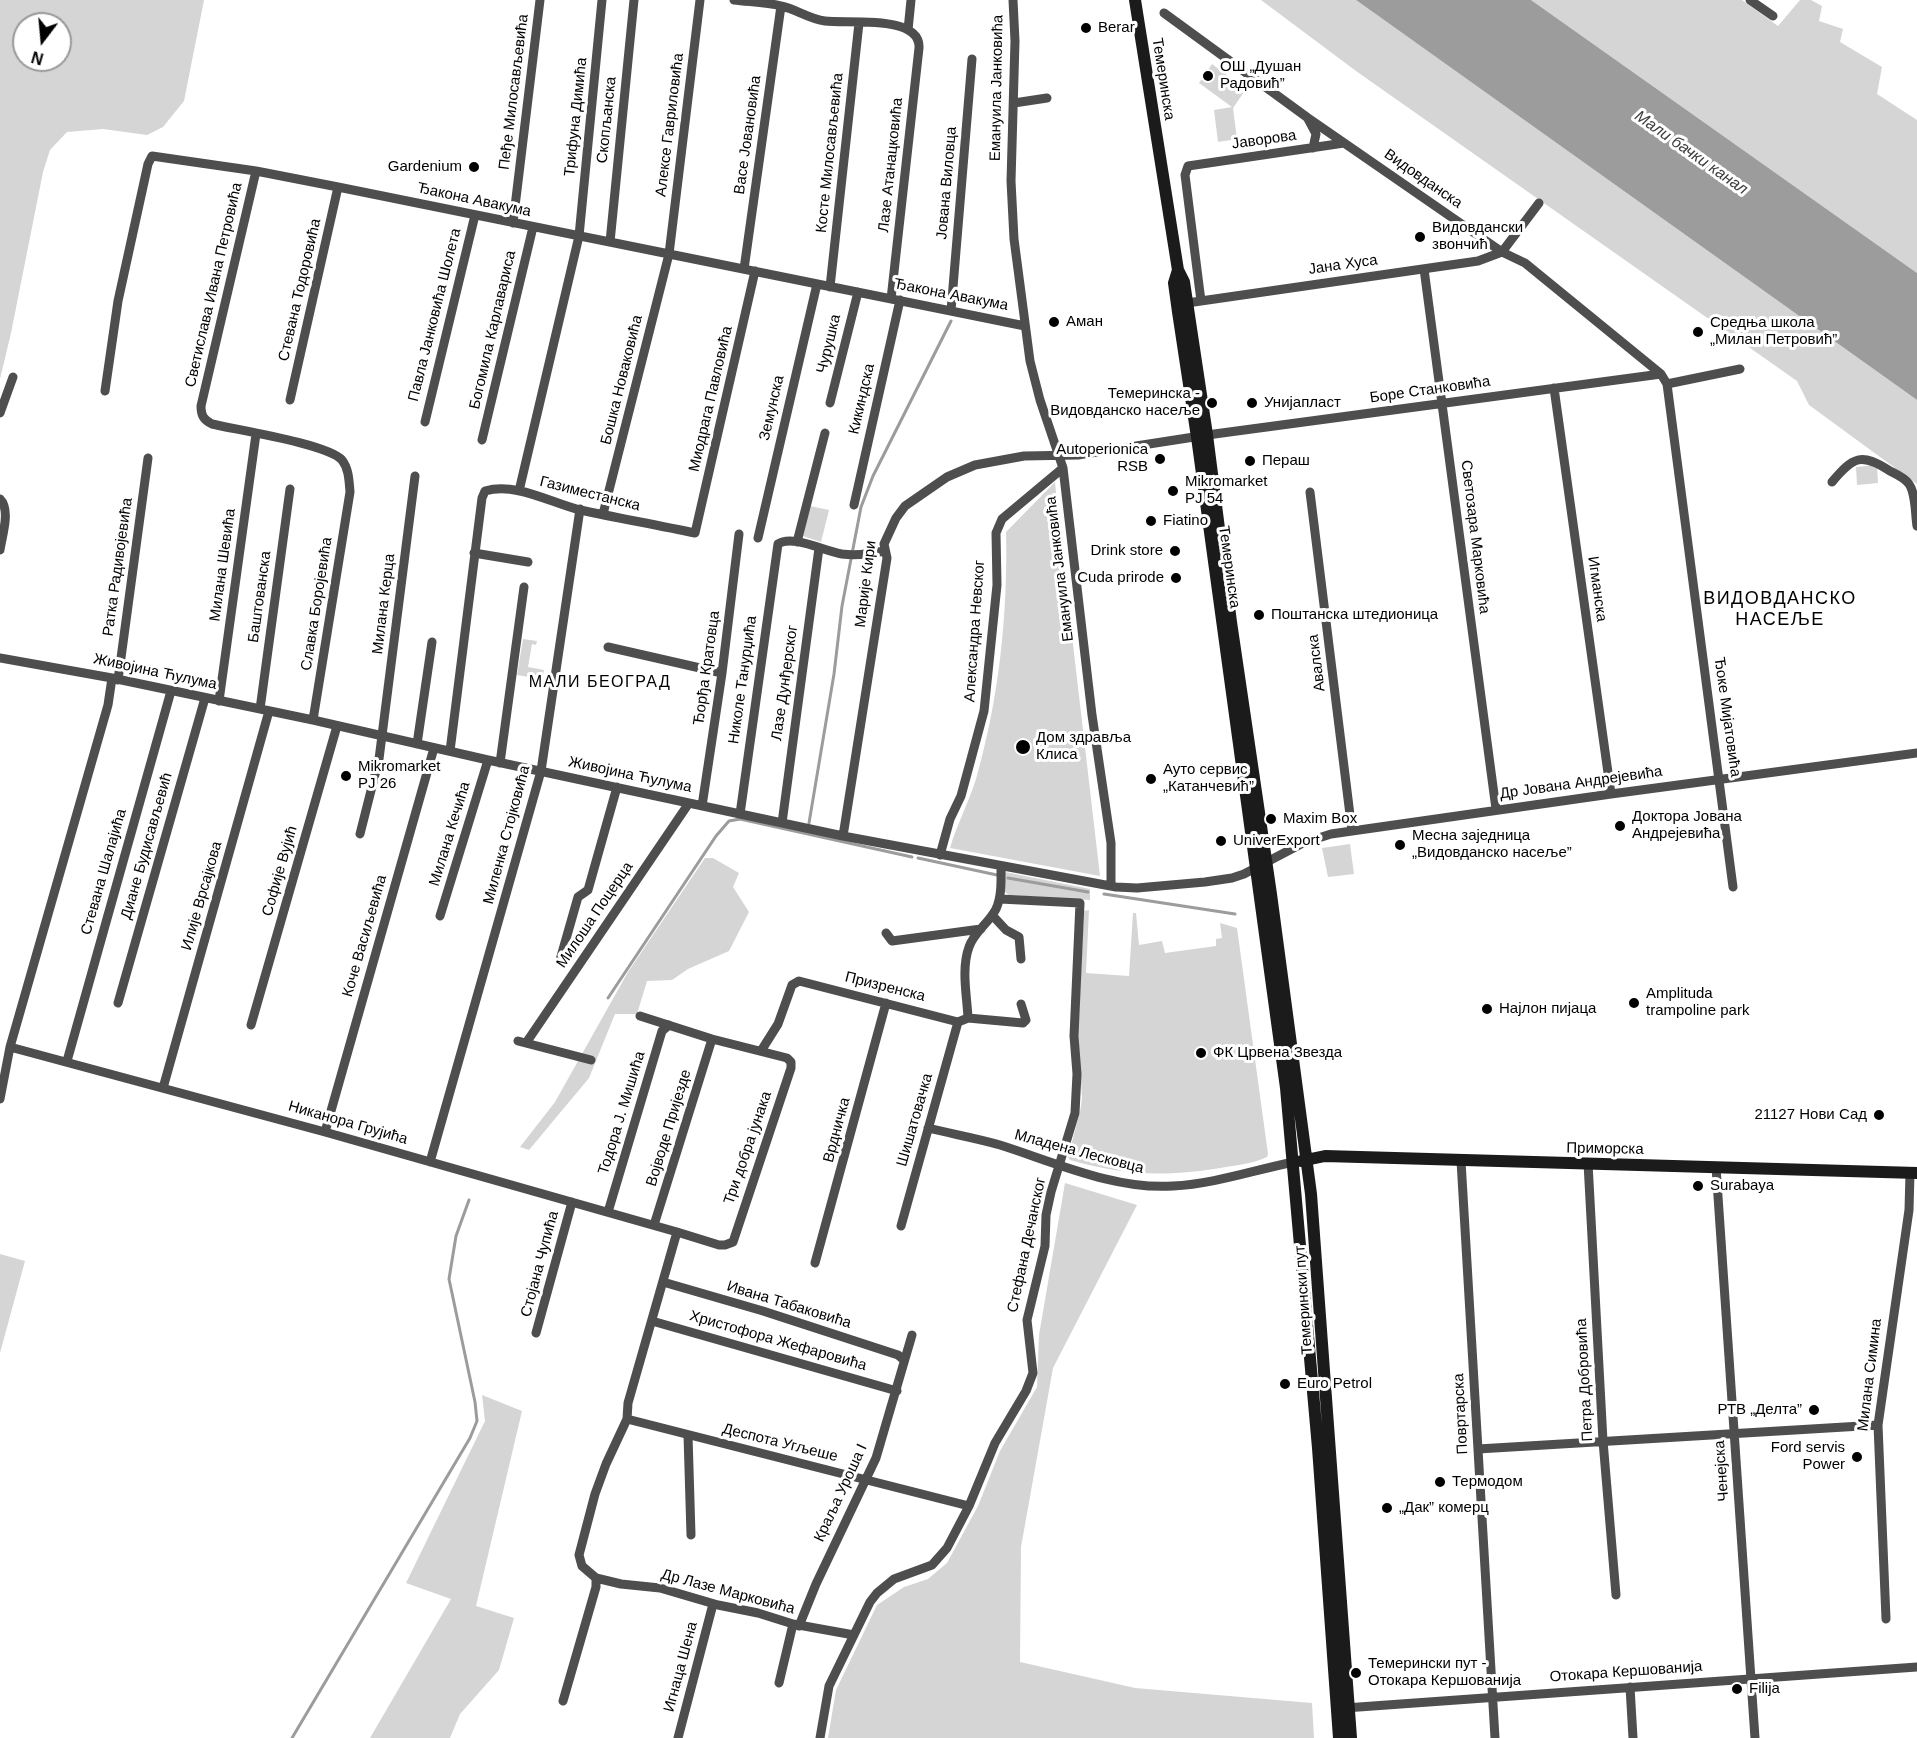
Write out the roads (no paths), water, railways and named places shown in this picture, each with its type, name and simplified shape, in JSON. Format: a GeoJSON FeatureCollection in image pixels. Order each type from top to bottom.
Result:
{"type":"FeatureCollection","features":[{"type":"Feature","properties":{"kind":"main road","name":"Темеринска"},"geometry":{"type":"LineString","coordinates":[[1135,0],[1178,270],[1184,282],[1202,436]]}},
{"type":"Feature","properties":{"kind":"main road","name":"Темеринска"},"geometry":{"type":"LineString","coordinates":[[1178,270],[1174,282],[1175,292],[1221,551],[1261,865]]}},
{"type":"Feature","properties":{"kind":"main road","name":"Темерински пут"},"geometry":{"type":"LineString","coordinates":[[1261,865],[1307,1159],[1318,1282],[1343,1708],[1339,1738]]}},
{"type":"Feature","properties":{"kind":"main road","name":"Темерински пут"},"geometry":{"type":"LineString","coordinates":[[1261,865],[1294,1162],[1343,1708],[1351,1738]]}},
{"type":"Feature","properties":{"kind":"main road","name":"Приморска"},"geometry":{"type":"LineString","coordinates":[[1294,1162],[1324,1156],[1914,1173]]}},
{"type":"Feature","properties":{"kind":"street","name":"Пеђе Милосављевића"},"geometry":{"type":"LineString","coordinates":[[513,223],[540,0]]}},
{"type":"Feature","properties":{"kind":"street","name":"Трифуна Димића"},"geometry":{"type":"LineString","coordinates":[[519,491],[579,236],[602,0]]}},
{"type":"Feature","properties":{"kind":"street","name":"Скопљанска"},"geometry":{"type":"LineString","coordinates":[[610,242],[634,0]]}},
{"type":"Feature","properties":{"kind":"street","name":"Алексе Гавриловића"},"geometry":{"type":"LineString","coordinates":[[669,254],[700,0]]}},
{"type":"Feature","properties":{"kind":"street"},"geometry":{"type":"LineString","coordinates":[[734,0],[781,6],[822,21],[878,23],[900,26],[912,32]]}},
{"type":"Feature","properties":{"kind":"street","name":"Лазе Атанацковића"},"geometry":{"type":"LineString","coordinates":[[896,300],[919,48],[919,41],[912,32],[911,0]]}},
{"type":"Feature","properties":{"kind":"street","name":"Емануила Јанковића"},"geometry":{"type":"LineString","coordinates":[[1013,0],[1015,41],[1011,181],[1014,239],[1030,361],[1037,390],[1063,468],[1092,715],[1111,843],[1111,886]]}},
{"type":"Feature","properties":{"kind":"street"},"geometry":{"type":"LineString","coordinates":[[1750,0],[1773,16]]}},
{"type":"Feature","properties":{"kind":"street","name":"Васе Јовановића"},"geometry":{"type":"LineString","coordinates":[[744,269],[781,6]]}},
{"type":"Feature","properties":{"kind":"street","name":"Видовданска"},"geometry":{"type":"LineString","coordinates":[[1164,13],[1344,144],[1502,252],[1525,263],[1661,374]]}},
{"type":"Feature","properties":{"kind":"street","name":"Косте Милосављевића"},"geometry":{"type":"LineString","coordinates":[[831,286],[859,23]]}},
{"type":"Feature","properties":{"kind":"street","name":"Јована Виловца"},"geometry":{"type":"LineString","coordinates":[[951,311],[972,58]]}},
{"type":"Feature","properties":{"kind":"street"},"geometry":{"type":"LineString","coordinates":[[1014,103],[1047,98]]}},
{"type":"Feature","properties":{"kind":"street"},"geometry":{"type":"LineString","coordinates":[[1308,118],[1316,134],[1313,148]]}},
{"type":"Feature","properties":{"kind":"street","name":"Јаворова"},"geometry":{"type":"LineString","coordinates":[[1202,301],[1185,175],[1188,166],[1344,144]]}},
{"type":"Feature","properties":{"kind":"street","name":"Ђакона Авакума"},"geometry":{"type":"LineString","coordinates":[[105,391],[118,301],[148,164],[152,156],[256,171],[1025,326]]}},
{"type":"Feature","properties":{"kind":"street","name":"Светислава Ивана Петровића"},"geometry":{"type":"LineString","coordinates":[[256,171],[201,406],[201,414],[206,421],[256,434]]}},
{"type":"Feature","properties":{"kind":"street","name":"Стевана Тодоровића"},"geometry":{"type":"LineString","coordinates":[[290,400],[338,187]]}},
{"type":"Feature","properties":{"kind":"street"},"geometry":{"type":"LineString","coordinates":[[1502,252],[1539,203]]}},
{"type":"Feature","properties":{"kind":"street","name":"Павла Јанковића Шолета"},"geometry":{"type":"LineString","coordinates":[[425,422],[475,215]]}},
{"type":"Feature","properties":{"kind":"street","name":"Богомила Карлавариса"},"geometry":{"type":"LineString","coordinates":[[482,440],[533,227]]}},
{"type":"Feature","properties":{"kind":"street","name":"Јана Хуса"},"geometry":{"type":"LineString","coordinates":[[1187,303],[1478,261],[1502,252]]}},
{"type":"Feature","properties":{"kind":"street","name":"Бошка Новаковића"},"geometry":{"type":"LineString","coordinates":[[603,514],[669,254]]}},
{"type":"Feature","properties":{"kind":"street","name":"Светозара Марковића"},"geometry":{"type":"LineString","coordinates":[[1424,269],[1496,810]]}},
{"type":"Feature","properties":{"kind":"street","name":"Миодрага Павловића"},"geometry":{"type":"LineString","coordinates":[[695,533],[755,272]]}},
{"type":"Feature","properties":{"kind":"street","name":"Земунска"},"geometry":{"type":"LineString","coordinates":[[758,538],[817,284]]}},
{"type":"Feature","properties":{"kind":"street","name":"Чурушка"},"geometry":{"type":"LineString","coordinates":[[830,403],[858,292]]}},
{"type":"Feature","properties":{"kind":"street","name":"Кикиндска"},"geometry":{"type":"LineString","coordinates":[[854,505],[896,300]]}},
{"type":"Feature","properties":{"kind":"street"},"geometry":{"type":"LineString","coordinates":[[1667,384],[1740,369]]}},
{"type":"Feature","properties":{"kind":"street","name":"Ђоке Мијатовића"},"geometry":{"type":"LineString","coordinates":[[1661,374],[1667,384],[1734,888]]}},
{"type":"Feature","properties":{"kind":"street","name":"Боре Станковића"},"geometry":{"type":"LineString","coordinates":[[1059,455],[1078,455],[1661,374]]}},
{"type":"Feature","properties":{"kind":"street"},"geometry":{"type":"LineString","coordinates":[[0,413],[13,377]]}},
{"type":"Feature","properties":{"kind":"street","name":"Игманска"},"geometry":{"type":"LineString","coordinates":[[1554,388],[1611,794]]}},
{"type":"Feature","properties":{"kind":"street"},"geometry":{"type":"LineString","coordinates":[[825,433],[797,542],[842,554],[858,555],[884,551]]}},
{"type":"Feature","properties":{"kind":"street","name":"Славка Боројевића"},"geometry":{"type":"LineString","coordinates":[[256,434],[331,452],[342,460],[348,471],[350,492],[314,720]]}},
{"type":"Feature","properties":{"kind":"street","name":"Милана Шевића"},"geometry":{"type":"LineString","coordinates":[[219,701],[256,434]]}},
{"type":"Feature","properties":{"kind":"street","name":"Марије Кири"},"geometry":{"type":"LineString","coordinates":[[843,836],[887,558],[884,544],[888,533],[900,512],[914,499],[947,477],[994,461],[1024,456],[1059,455]]}},
{"type":"Feature","properties":{"kind":"street","name":"Ратка Радивојевића"},"geometry":{"type":"LineString","coordinates":[[0,1099],[10,1047],[115,679],[148,458]]}},
{"type":"Feature","properties":{"kind":"street"},"geometry":{"type":"LineString","coordinates":[[1832,482],[1852,461],[1864,459],[1878,463],[1910,486],[1917,526]]}},
{"type":"Feature","properties":{"kind":"street","name":"Александра Невског"},"geometry":{"type":"LineString","coordinates":[[940,855],[950,819],[961,796],[984,711],[997,585],[997,526],[1002,519],[1063,468]]}},
{"type":"Feature","properties":{"kind":"street","name":"Милана Керца"},"geometry":{"type":"LineString","coordinates":[[360,834],[379,759],[416,476]]}},
{"type":"Feature","properties":{"kind":"street","name":"Баштованска"},"geometry":{"type":"LineString","coordinates":[[264,710],[290,489]]}},
{"type":"Feature","properties":{"kind":"street","name":"Газиместанска"},"geometry":{"type":"LineString","coordinates":[[474,553],[482,498],[485,491],[494,489],[519,491],[579,509],[695,533]]}},
{"type":"Feature","properties":{"kind":"street","name":"Авалска"},"geometry":{"type":"LineString","coordinates":[[1310,492],[1352,831]]}},
{"type":"Feature","properties":{"kind":"street"},"geometry":{"type":"LineString","coordinates":[[0,499],[4,503],[5,511],[0,550]]}},
{"type":"Feature","properties":{"kind":"street","name":"Миленка Стојковића"},"geometry":{"type":"LineString","coordinates":[[430,1162],[542,771],[579,509]]}},
{"type":"Feature","properties":{"kind":"street","name":"Ђорђа Кратовца"},"geometry":{"type":"LineString","coordinates":[[702,806],[722,673],[739,534]]}},
{"type":"Feature","properties":{"kind":"street","name":"Николе Танурџића"},"geometry":{"type":"LineString","coordinates":[[740,814],[776,549],[780,542],[790,540],[797,542]]}},
{"type":"Feature","properties":{"kind":"street","name":"Лазе Дунђерског"},"geometry":{"type":"LineString","coordinates":[[782,823],[819,548]]}},
{"type":"Feature","properties":{"kind":"street"},"geometry":{"type":"LineString","coordinates":[[450,751],[474,553],[528,562]]}},
{"type":"Feature","properties":{"kind":"street"},"geometry":{"type":"LineString","coordinates":[[500,762],[524,587]]}},
{"type":"Feature","properties":{"kind":"street"},"geometry":{"type":"LineString","coordinates":[[417,744],[432,642]]}},
{"type":"Feature","properties":{"kind":"street"},"geometry":{"type":"LineString","coordinates":[[608,647],[722,673]]}},
{"type":"Feature","properties":{"kind":"street","name":"Живојина Ћулума"},"geometry":{"type":"LineString","coordinates":[[0,658],[314,720],[488,760],[843,836],[1111,886],[1137,888],[1220,881],[1244,874],[1261,865]]}},
{"type":"Feature","properties":{"kind":"street","name":"Стевана Шалајића"},"geometry":{"type":"LineString","coordinates":[[67,1061],[171,691]]}},
{"type":"Feature","properties":{"kind":"street","name":"Диане Будисављевић"},"geometry":{"type":"LineString","coordinates":[[118,1003],[205,698]]}},
{"type":"Feature","properties":{"kind":"street","name":"Илије Врсајкова"},"geometry":{"type":"LineString","coordinates":[[163,1088],[264,710]]}},
{"type":"Feature","properties":{"kind":"street","name":"Софије Вујић"},"geometry":{"type":"LineString","coordinates":[[251,1025],[337,726]]}},
{"type":"Feature","properties":{"kind":"street","name":"Коче Васиљевића"},"geometry":{"type":"LineString","coordinates":[[325,1132],[434,748]]}},
{"type":"Feature","properties":{"kind":"street","name":"Др Јована Андрејевића"},"geometry":{"type":"LineString","coordinates":[[1261,865],[1316,838],[1331,834],[1917,753]]}},
{"type":"Feature","properties":{"kind":"street","name":"Милана Кечића"},"geometry":{"type":"LineString","coordinates":[[440,916],[488,760]]}},
{"type":"Feature","properties":{"kind":"street","name":"Милоша Поцерца"},"geometry":{"type":"LineString","coordinates":[[560,960],[579,897],[588,890],[617,787]]}},
{"type":"Feature","properties":{"kind":"street","name":"Милоша Поцерца"},"geometry":{"type":"LineString","coordinates":[[591,1060],[522,1042],[690,803]]}},
{"type":"Feature","properties":{"kind":"street"},"geometry":{"type":"LineString","coordinates":[[1000,899],[1002,867]]}},
{"type":"Feature","properties":{"kind":"street","name":"Стефана Дечанског"},"geometry":{"type":"LineString","coordinates":[[820,1738],[830,1686],[870,1602],[894,1579],[910,1572],[927,1569],[939,1558],[969,1506],[995,1443],[1026,1391],[1033,1373],[1026,1320],[1045,1246],[1046,1215],[1051,1192],[1075,1113],[1077,1074],[1074,1036],[1080,903],[1000,899]]}},
{"type":"Feature","properties":{"kind":"street","name":"Шишатовачка"},"geometry":{"type":"LineString","coordinates":[[901,1226],[928,1128],[963,1020],[965,962],[972,940],[992,915],[1000,899]]}},
{"type":"Feature","properties":{"kind":"street"},"geometry":{"type":"LineString","coordinates":[[992,915],[1006,930],[1019,937],[1021,959]]}},
{"type":"Feature","properties":{"kind":"street"},"geometry":{"type":"LineString","coordinates":[[886,933],[892,941],[981,929]]}},
{"type":"Feature","properties":{"kind":"street","name":"Призренска"},"geometry":{"type":"LineString","coordinates":[[760,1051],[777,1024],[792,985],[799,981],[963,1020],[1023,1023],[1026,1020],[1021,1004]]}},
{"type":"Feature","properties":{"kind":"street","name":"Врдничка"},"geometry":{"type":"LineString","coordinates":[[815,1263],[886,1003]]}},
{"type":"Feature","properties":{"kind":"street"},"geometry":{"type":"LineString","coordinates":[[640,1016],[712,1039],[760,1051]]}},
{"type":"Feature","properties":{"kind":"street","name":"Тодора Ј. Мишића"},"geometry":{"type":"LineString","coordinates":[[608,1212],[662,1031],[669,1025]]}},
{"type":"Feature","properties":{"kind":"street","name":"Војводе Пријезде"},"geometry":{"type":"LineString","coordinates":[[654,1225],[712,1039]]}},
{"type":"Feature","properties":{"kind":"street","name":"Никанора Грујића"},"geometry":{"type":"LineString","coordinates":[[10,1047],[325,1132],[719,1245],[729,1244],[734,1238]]}},
{"type":"Feature","properties":{"kind":"street","name":"Три добра јунака"},"geometry":{"type":"LineString","coordinates":[[734,1238],[791,1068],[791,1062],[787,1058],[760,1051]]}},
{"type":"Feature","properties":{"kind":"street","name":"Младена Лесковца"},"geometry":{"type":"LineString","coordinates":[[928,1128],[1002,1146],[1060,1165],[1132,1184],[1172,1186],[1216,1180],[1294,1162]]}},
{"type":"Feature","properties":{"kind":"street","name":"Повртарска"},"geometry":{"type":"LineString","coordinates":[[1461,1161],[1495,1738]]}},
{"type":"Feature","properties":{"kind":"street","name":"Петра Добровића"},"geometry":{"type":"LineString","coordinates":[[1588,1163],[1603,1441],[1616,1595]]}},
{"type":"Feature","properties":{"kind":"street","name":"Ченејска"},"geometry":{"type":"LineString","coordinates":[[1716,1167],[1755,1738]]}},
{"type":"Feature","properties":{"kind":"street","name":"Милана Симина"},"geometry":{"type":"LineString","coordinates":[[1886,1619],[1878,1425],[1914,1173]]}},
{"type":"Feature","properties":{"kind":"street","name":"Стојана Чупића"},"geometry":{"type":"LineString","coordinates":[[536,1333],[572,1202]]}},
{"type":"Feature","properties":{"kind":"street"},"geometry":{"type":"LineString","coordinates":[[563,1701],[596,1587],[596,1578],[582,1566],[579,1555],[602,1474],[627,1419],[628,1403],[677,1232]]}},
{"type":"Feature","properties":{"kind":"street","name":"Ивана Табаковића"},"geometry":{"type":"LineString","coordinates":[[663,1282],[763,1311],[898,1355],[904,1360]]}},
{"type":"Feature","properties":{"kind":"street","name":"Христофора Жефаровића"},"geometry":{"type":"LineString","coordinates":[[652,1321],[897,1391]]}},
{"type":"Feature","properties":{"kind":"street","name":"Краља Уроша I"},"geometry":{"type":"LineString","coordinates":[[779,1683],[796,1625],[876,1458],[912,1335]]}},
{"type":"Feature","properties":{"kind":"street","name":"Деспота Угљеше"},"geometry":{"type":"LineString","coordinates":[[627,1419],[969,1506]]}},
{"type":"Feature","properties":{"kind":"street"},"geometry":{"type":"LineString","coordinates":[[1478,1449],[1878,1425]]}},
{"type":"Feature","properties":{"kind":"street"},"geometry":{"type":"LineString","coordinates":[[688,1435],[691,1535]]}},
{"type":"Feature","properties":{"kind":"street","name":"Др Лазе Марковића"},"geometry":{"type":"LineString","coordinates":[[596,1578],[621,1584],[660,1588],[713,1604],[758,1612],[796,1625],[854,1635]]}},
{"type":"Feature","properties":{"kind":"street","name":"Игнаца Шена"},"geometry":{"type":"LineString","coordinates":[[678,1738],[713,1604]]}},
{"type":"Feature","properties":{"kind":"street","name":"Отокара Кершованија"},"geometry":{"type":"LineString","coordinates":[[1343,1708],[1917,1667]]}},
{"type":"Feature","properties":{"kind":"street"},"geometry":{"type":"LineString","coordinates":[[1630,1687],[1633,1738]]}},
{"type":"Feature","properties":{"kind":"water","name":"Мали бачки канал"},"geometry":{"type":"Polygon","coordinates":[[[1356,0],[1531,0],[1917,273],[1917,400],[1356,0]]]}},
{"type":"Feature","properties":{"kind":"waterway"},"geometry":{"type":"LineString","coordinates":[[809,823],[834,674],[842,606],[861,507],[873,476],[951,321]]}},
{"type":"Feature","properties":{"kind":"waterway"},"geometry":{"type":"LineString","coordinates":[[608,998],[716,836],[729,821],[740,819],[912,857]]}},
{"type":"Feature","properties":{"kind":"waterway"},"geometry":{"type":"LineString","coordinates":[[918,858],[997,875]]}},
{"type":"Feature","properties":{"kind":"waterway"},"geometry":{"type":"LineString","coordinates":[[1008,878],[1088,892]]}},
{"type":"Feature","properties":{"kind":"waterway"},"geometry":{"type":"LineString","coordinates":[[1104,894],[1235,914]]}},
{"type":"Feature","properties":{"kind":"waterway"},"geometry":{"type":"LineString","coordinates":[[292,1738],[470,1438],[477,1421],[449,1279],[456,1236],[469,1200]]}},
{"type":"Feature","properties":{"kind":"place","name":"Berar"},"geometry":{"type":"Point","coordinates":[1086,28]}},
{"type":"Feature","properties":{"kind":"place","name":"ОШ „Душан Радовић”"},"geometry":{"type":"Point","coordinates":[1208,76]}},
{"type":"Feature","properties":{"kind":"place","name":"Gardenium"},"geometry":{"type":"Point","coordinates":[474,167]}},
{"type":"Feature","properties":{"kind":"place","name":"Видовдански звончић"},"geometry":{"type":"Point","coordinates":[1420,237]}},
{"type":"Feature","properties":{"kind":"place","name":"Аман"},"geometry":{"type":"Point","coordinates":[1054,322]}},
{"type":"Feature","properties":{"kind":"place","name":"Средња школа „Милан Петровић”"},"geometry":{"type":"Point","coordinates":[1698,332]}},
{"type":"Feature","properties":{"kind":"place","name":"Темеринска - Видовданско насеље"},"geometry":{"type":"Point","coordinates":[1212,403]}},
{"type":"Feature","properties":{"kind":"place","name":"Унијапласт"},"geometry":{"type":"Point","coordinates":[1252,403]}},
{"type":"Feature","properties":{"kind":"place","name":"Autoperionica RSB"},"geometry":{"type":"Point","coordinates":[1160,459]}},
{"type":"Feature","properties":{"kind":"place","name":"Пераш"},"geometry":{"type":"Point","coordinates":[1250,461]}},
{"type":"Feature","properties":{"kind":"place","name":"Mikromarket PJ 54"},"geometry":{"type":"Point","coordinates":[1173,491]}},
{"type":"Feature","properties":{"kind":"place","name":"Fiatino"},"geometry":{"type":"Point","coordinates":[1151,521]}},
{"type":"Feature","properties":{"kind":"place","name":"Drink store"},"geometry":{"type":"Point","coordinates":[1175,551]}},
{"type":"Feature","properties":{"kind":"place","name":"Cuda prirode"},"geometry":{"type":"Point","coordinates":[1176,578]}},
{"type":"Feature","properties":{"kind":"place","name":"Поштанска штедионица"},"geometry":{"type":"Point","coordinates":[1259,615]}},
{"type":"Feature","properties":{"kind":"place","name":"Дом здравља Клиса"},"geometry":{"type":"Point","coordinates":[1023,747]}},
{"type":"Feature","properties":{"kind":"place","name":"Mikromarket PJ 26"},"geometry":{"type":"Point","coordinates":[346,776]}},
{"type":"Feature","properties":{"kind":"place","name":"Ауто сервис „Катанчевић”"},"geometry":{"type":"Point","coordinates":[1151,779]}},
{"type":"Feature","properties":{"kind":"place","name":"Maxim Box"},"geometry":{"type":"Point","coordinates":[1271,819]}},
{"type":"Feature","properties":{"kind":"place","name":"Доктора Јована Андрејевића"},"geometry":{"type":"Point","coordinates":[1620,826]}},
{"type":"Feature","properties":{"kind":"place","name":"UniverExport"},"geometry":{"type":"Point","coordinates":[1221,841]}},
{"type":"Feature","properties":{"kind":"place","name":"Месна заједница „Видовданско насеље”"},"geometry":{"type":"Point","coordinates":[1400,845]}},
{"type":"Feature","properties":{"kind":"place","name":"Amplituda trampoline park"},"geometry":{"type":"Point","coordinates":[1634,1003]}},
{"type":"Feature","properties":{"kind":"place","name":"Најлон пијаца"},"geometry":{"type":"Point","coordinates":[1487,1009]}},
{"type":"Feature","properties":{"kind":"place","name":"ФК Црвена Звезда"},"geometry":{"type":"Point","coordinates":[1201,1053]}},
{"type":"Feature","properties":{"kind":"place","name":"21127 Нови Сад"},"geometry":{"type":"Point","coordinates":[1879,1115]}},
{"type":"Feature","properties":{"kind":"place","name":"Surabaya"},"geometry":{"type":"Point","coordinates":[1698,1186]}},
{"type":"Feature","properties":{"kind":"place","name":"Euro Petrol"},"geometry":{"type":"Point","coordinates":[1285,1384]}},
{"type":"Feature","properties":{"kind":"place","name":"РТВ „Делта”"},"geometry":{"type":"Point","coordinates":[1814,1410]}},
{"type":"Feature","properties":{"kind":"place","name":"Ford servis Power"},"geometry":{"type":"Point","coordinates":[1857,1457]}},
{"type":"Feature","properties":{"kind":"place","name":"Термодом"},"geometry":{"type":"Point","coordinates":[1440,1482]}},
{"type":"Feature","properties":{"kind":"place","name":"„Дак” комерц"},"geometry":{"type":"Point","coordinates":[1387,1508]}},
{"type":"Feature","properties":{"kind":"place","name":"Темерински пут - Отокара Кершованија"},"geometry":{"type":"Point","coordinates":[1356,1673]}},
{"type":"Feature","properties":{"kind":"place","name":"Filija"},"geometry":{"type":"Point","coordinates":[1737,1689]}},
{"type":"Feature","properties":{"kind":"district","name":"ВИДОВДАНСКО НАСЕЉЕ"},"geometry":{"type":"Point","coordinates":[1780,609]}},
{"type":"Feature","properties":{"kind":"district","name":"МАЛИ БЕОГРАД"},"geometry":{"type":"Point","coordinates":[600,683]}}]}
